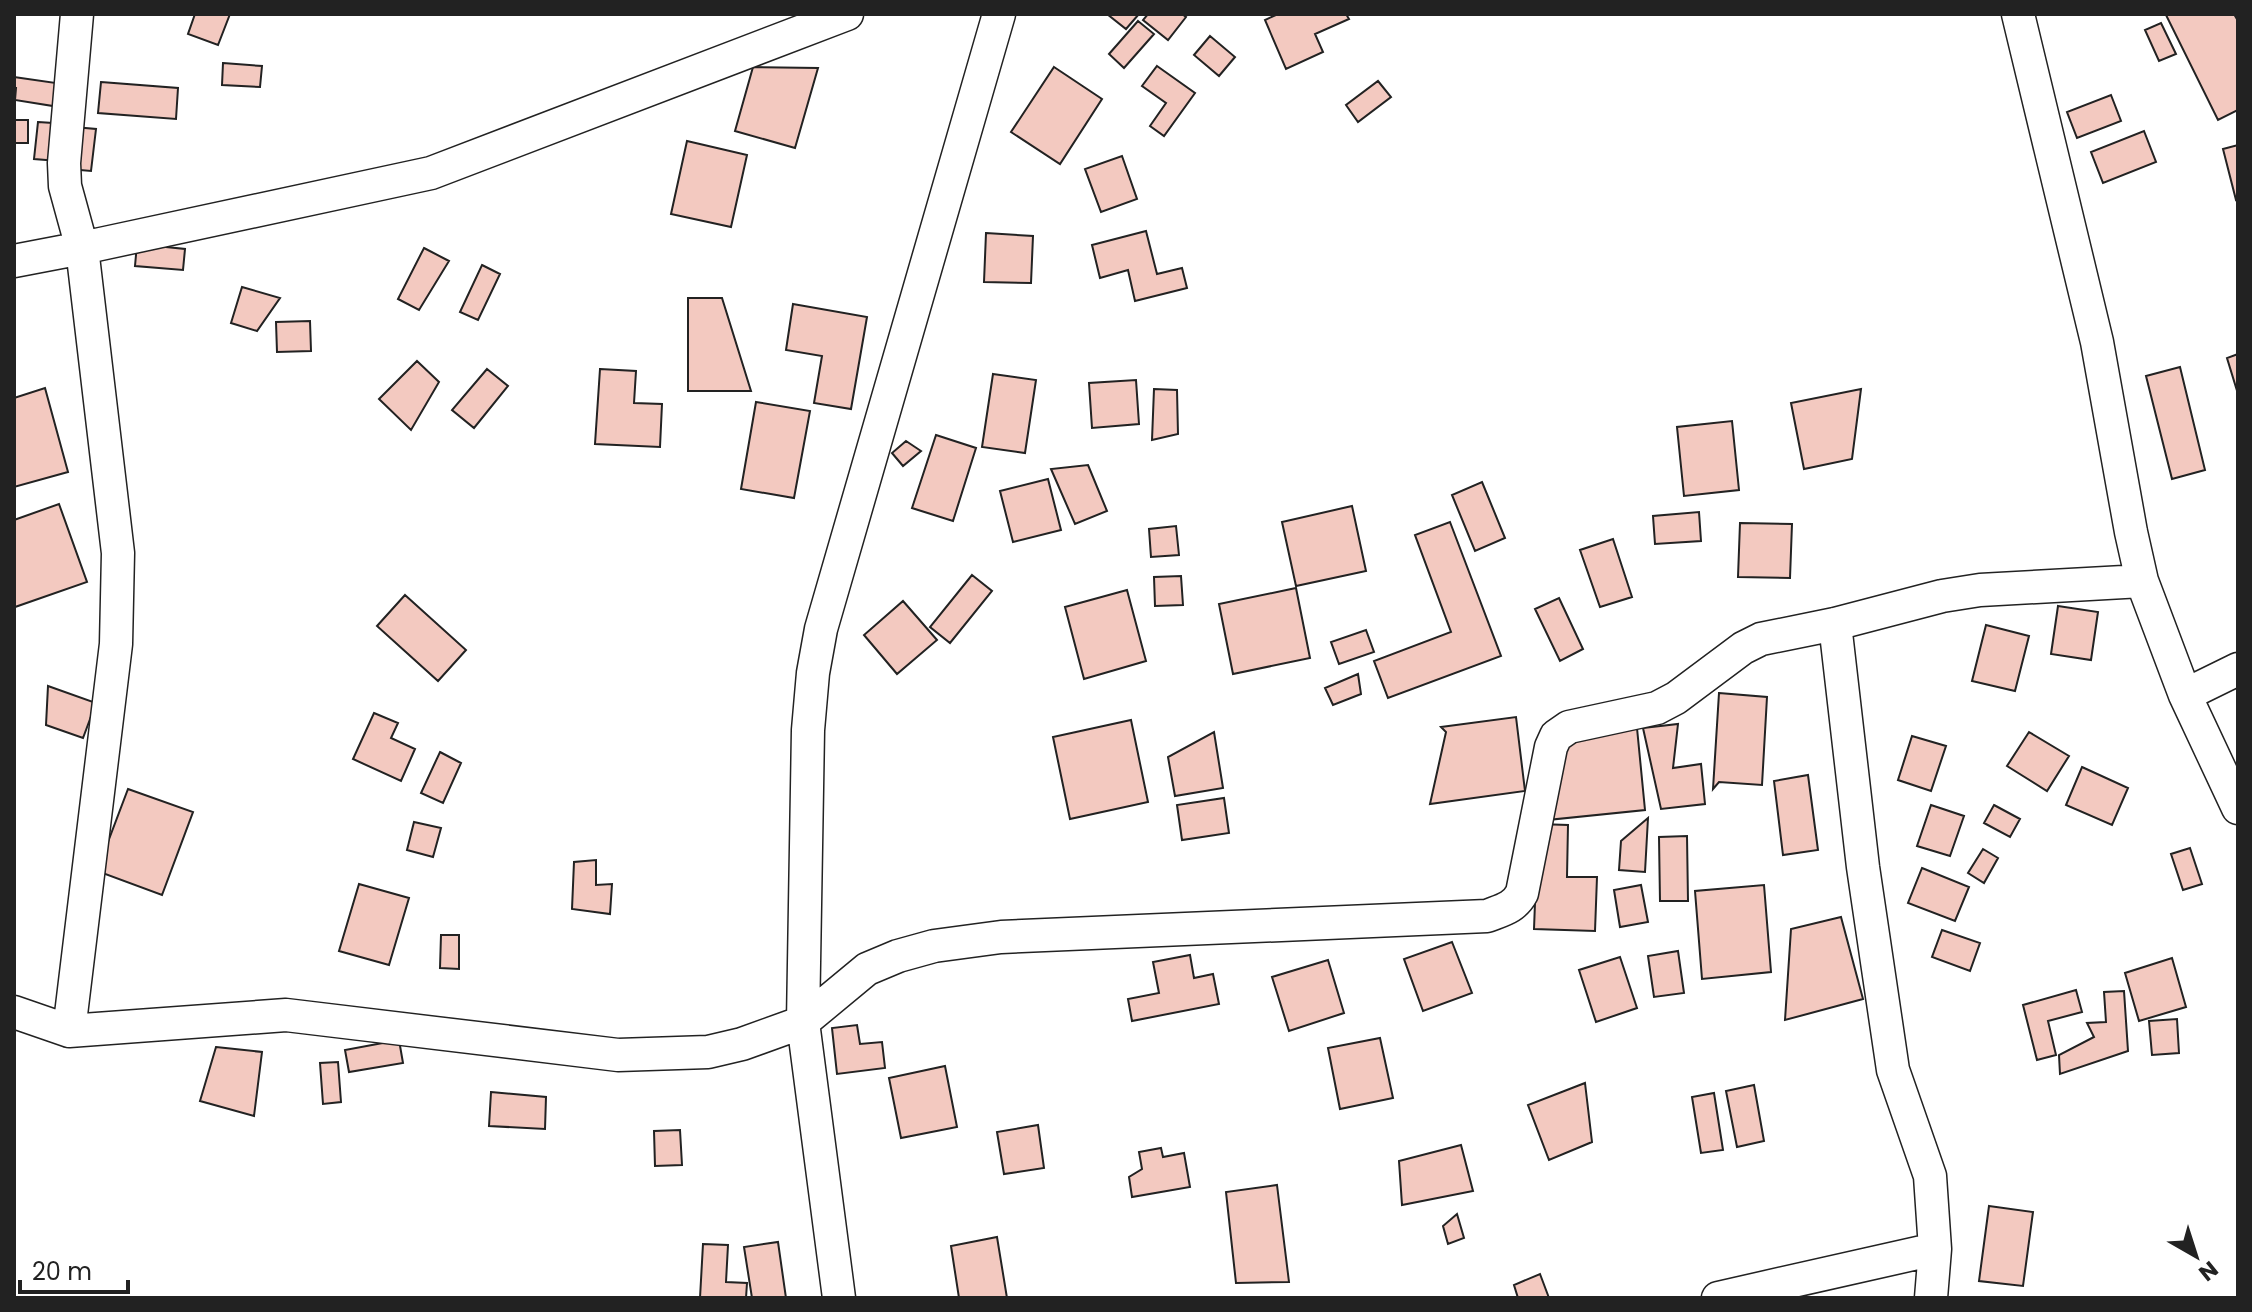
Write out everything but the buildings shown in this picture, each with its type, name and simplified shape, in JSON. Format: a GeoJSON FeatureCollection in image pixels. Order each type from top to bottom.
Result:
{"type":"FeatureCollection","features":[{"type":"Feature","properties":{"kind":"street"},"geometry":{"type":"LineString","coordinates":[[69,1031],[116,644],[118,553],[82,248],[65,186],[64,163],[77,14]]}},
{"type":"Feature","properties":{"kind":"street"},"geometry":{"type":"LineString","coordinates":[[14,261],[431,173],[847,14]]}},
{"type":"Feature","properties":{"kind":"street"},"geometry":{"type":"LineString","coordinates":[[839,1298],[803,1022],[808,730],[813,673],[821,629],[999,14]]}},
{"type":"Feature","properties":{"kind":"street"},"geometry":{"type":"LineString","coordinates":[[2018,14],[2097,342],[2142,581],[2185,695],[2238,808]]}},
{"type":"Feature","properties":{"kind":"street"},"geometry":{"type":"LineString","coordinates":[[14,1012],[69,1031],[286,1015],[618,1055],[708,1052],[742,1044],[803,1022],[867,969],[934,946],[1001,937],[1487,916],[1510,908],[1522,893],[1551,747],[1556,736],[1569,727],[1657,708],[1676,698],[1743,648],[1761,639],[1835,624],[1942,596],[1980,590],[2142,581]]}},
{"type":"Feature","properties":{"kind":"street"},"geometry":{"type":"LineString","coordinates":[[1835,624],[1863,867],[1888,1041],[1893,1070],[1930,1176],[1935,1249],[1931,1298]]}},
{"type":"Feature","properties":{"kind":"street"},"geometry":{"type":"LineString","coordinates":[[2185,695],[2238,669]]}},
{"type":"Feature","properties":{"kind":"street"},"geometry":{"type":"LineString","coordinates":[[1718,1298],[1935,1249]]}}]}
